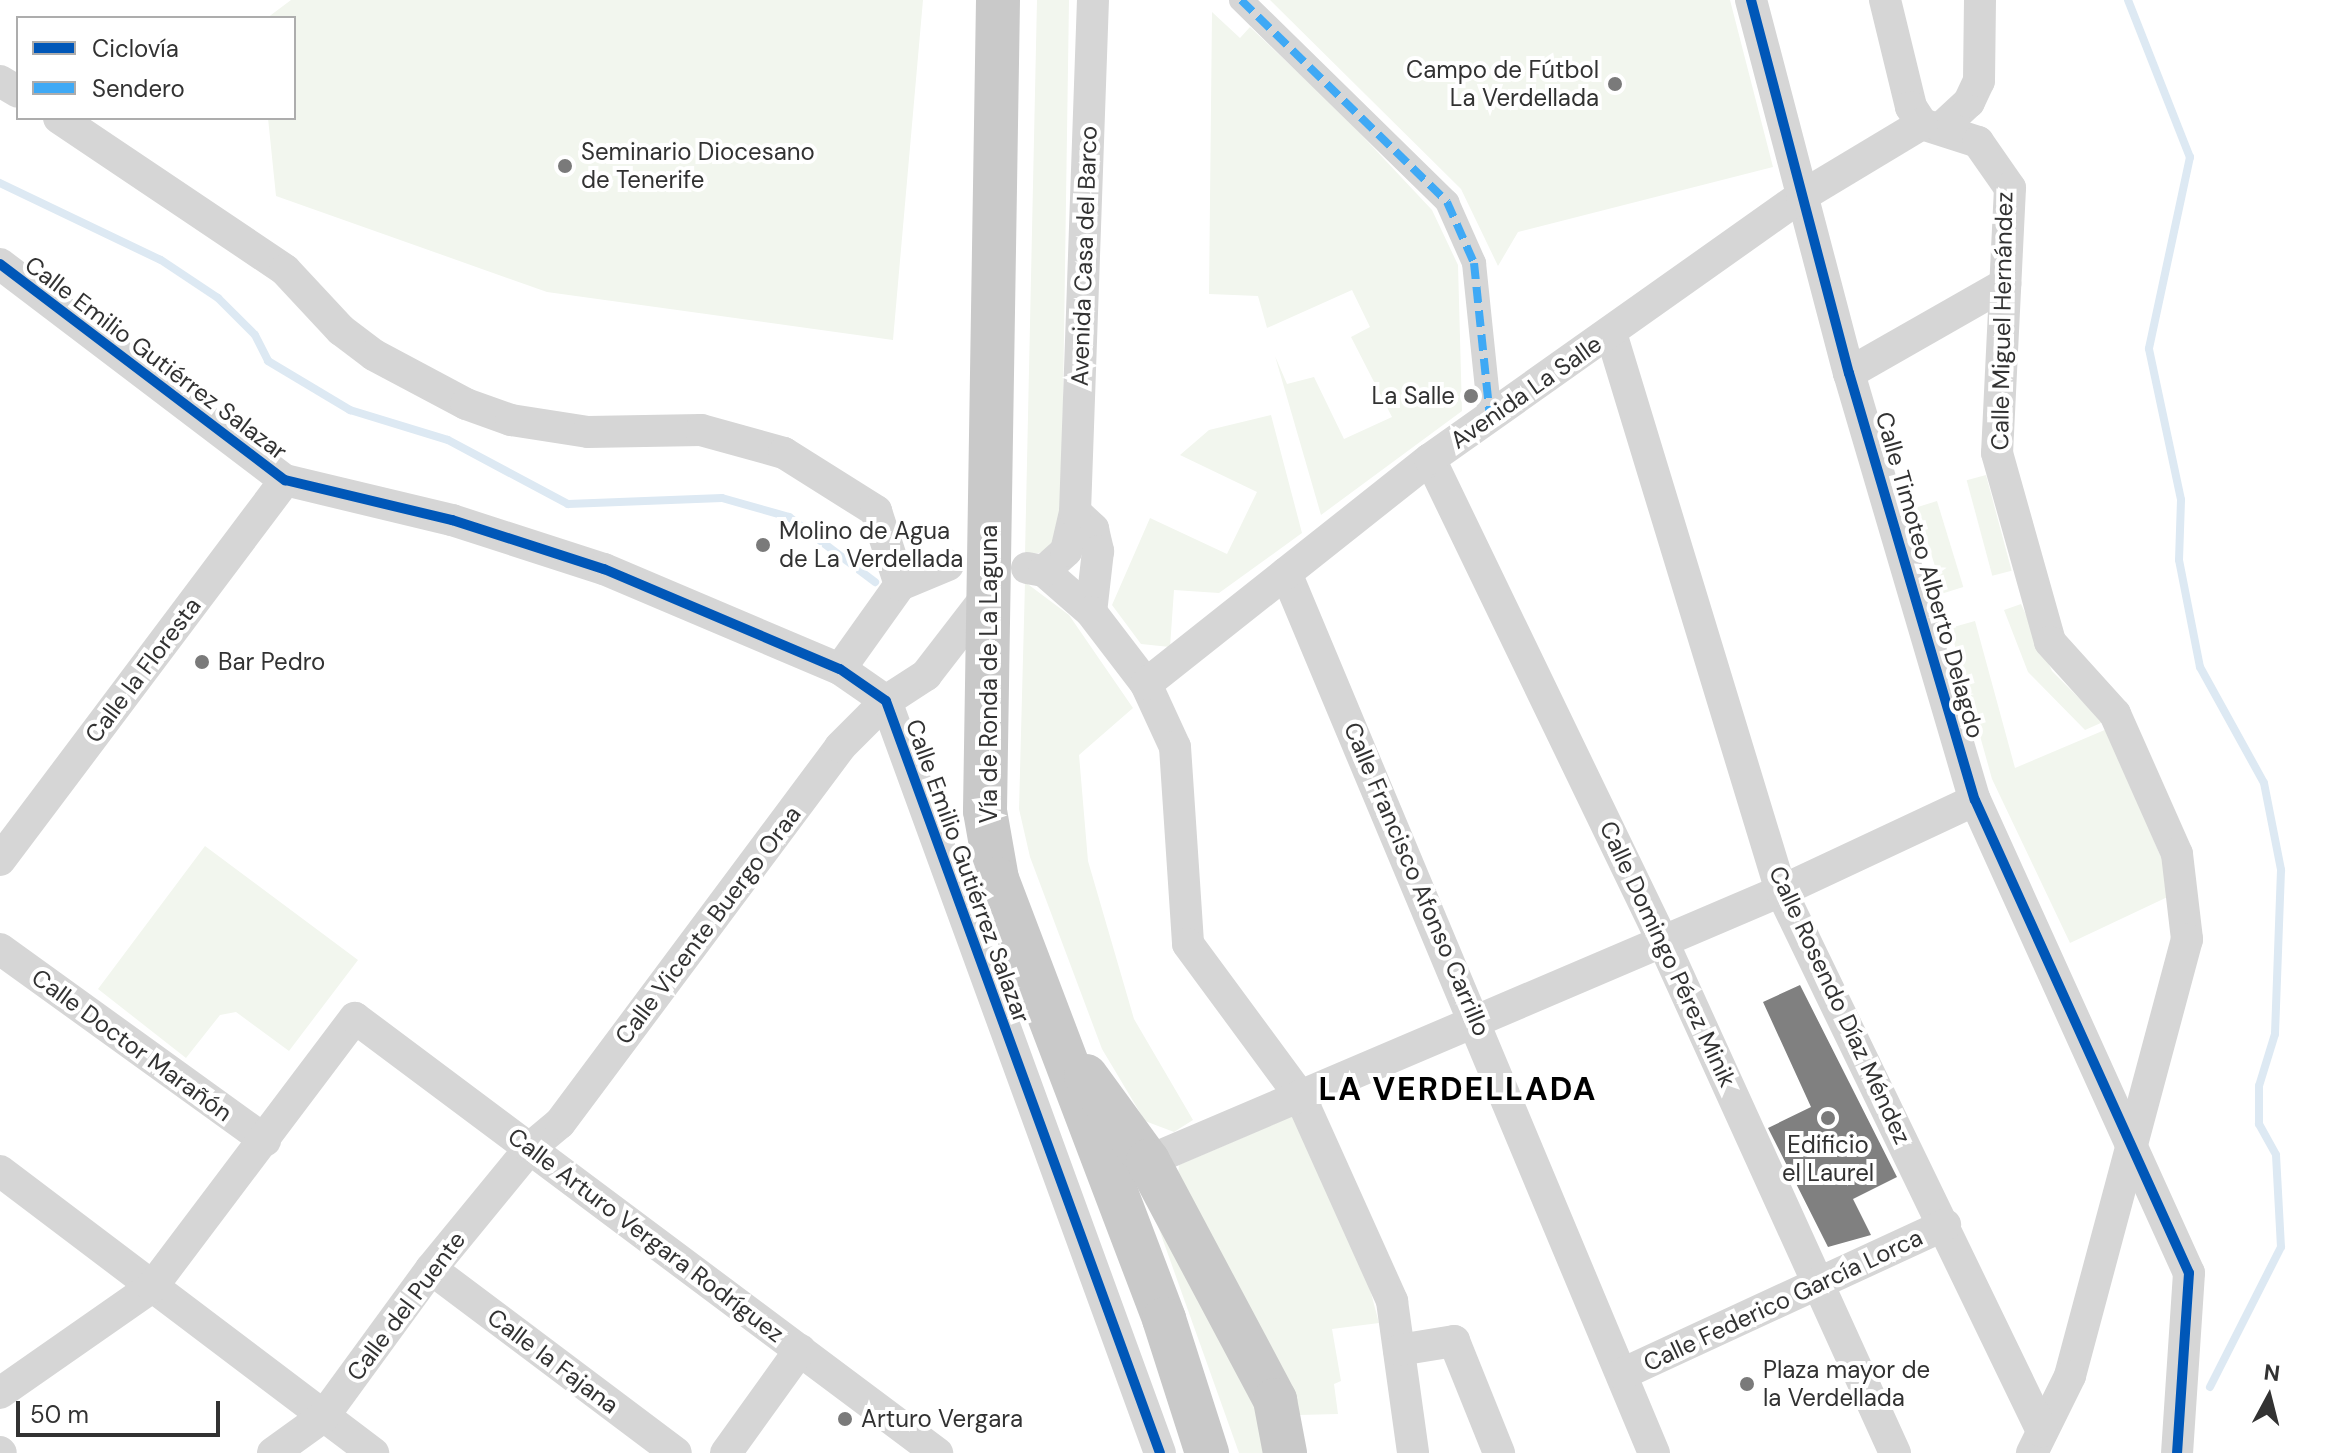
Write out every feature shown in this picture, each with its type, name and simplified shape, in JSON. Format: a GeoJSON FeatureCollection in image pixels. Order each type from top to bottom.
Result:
{"type":"FeatureCollection","features":[{"type":"Feature","properties":{"kind":"main road","name":"Vía de Ronda de La Laguna"},"geometry":{"type":"LineString","coordinates":[[998,0],[985,811],[997,879],[1046,1017],[1164,1319],[1207,1453]]}},
{"type":"Feature","properties":{"kind":"main road"},"geometry":{"type":"LineString","coordinates":[[1046,1017],[1148,1161],[1275,1400],[1285,1453]]}},
{"type":"Feature","properties":{"kind":"street","name":"Avenida Casa del Barco"},"geometry":{"type":"LineString","coordinates":[[1091,612],[1035,569],[1066,551],[1075,512],[1093,0]]}},
{"type":"Feature","properties":{"kind":"street"},"geometry":{"type":"LineString","coordinates":[[1241,0],[1447,202],[1474,263],[1490,418]]}},
{"type":"Feature","properties":{"kind":"street","name":"Calle Timoteo Alberto Delagdo"},"geometry":{"type":"LineString","coordinates":[[1751,0],[1849,373],[1975,800],[2132,1138],[2189,1273],[2177,1453]]}},
{"type":"Feature","properties":{"kind":"street"},"geometry":{"type":"LineString","coordinates":[[1885,0],[1911,107],[1931,126]]}},
{"type":"Feature","properties":{"kind":"street","name":"Avenida La Salle"},"geometry":{"type":"LineString","coordinates":[[1146,684],[1430,459],[1802,196],[1969,102],[1979,81],[1980,0]]}},
{"type":"Feature","properties":{"kind":"street"},"geometry":{"type":"LineString","coordinates":[[62,120],[285,270],[341,330],[374,355],[466,404],[511,420],[588,432],[701,430],[784,453],[876,511],[900,585]]}},
{"type":"Feature","properties":{"kind":"street","name":"Calle Miguel Hernández"},"geometry":{"type":"LineString","coordinates":[[1931,126],[1978,142],[2010,188],[1997,453],[2050,642],[2115,714],[2177,854],[2187,939],[2070,1376],[2037,1442]]}},
{"type":"Feature","properties":{"kind":"street","name":"Calle Emilio Gutiérrez Salazar"},"geometry":{"type":"LineString","coordinates":[[0,264],[285,480],[452,520],[604,569],[840,669],[886,701],[980,969],[1160,1453]]}},
{"type":"Feature","properties":{"kind":"street"},"geometry":{"type":"LineString","coordinates":[[1849,373],[2005,284]]}},
{"type":"Feature","properties":{"kind":"street","name":"Calle Rosendo Díaz Méndez"},"geometry":{"type":"LineString","coordinates":[[1611,333],[1781,891],[1945,1225],[2037,1442]]}},
{"type":"Feature","properties":{"kind":"street","name":"Calle Domingo Pérez Minik"},"geometry":{"type":"LineString","coordinates":[[1430,459],[1663,942],[1822,1282],[1895,1453]]}},
{"type":"Feature","properties":{"kind":"street","name":"Calle la Floresta"},"geometry":{"type":"LineString","coordinates":[[0,860],[285,480]]}},
{"type":"Feature","properties":{"kind":"street"},"geometry":{"type":"LineString","coordinates":[[1075,512],[1093,529],[1098,551],[1091,612],[1146,684],[1175,747],[1188,944],[1300,1096],[1392,1301],[1413,1453]]}},
{"type":"Feature","properties":{"kind":"street"},"geometry":{"type":"LineString","coordinates":[[840,669],[900,585],[948,565]]}},
{"type":"Feature","properties":{"kind":"street","name":"Calle Francisco Afonso Carrillo"},"geometry":{"type":"LineString","coordinates":[[1286,573],[1477,1020],[1654,1453]]}},
{"type":"Feature","properties":{"kind":"street","name":"Calle Vicente Buergo Oraa"},"geometry":{"type":"LineString","coordinates":[[530,1148],[560,1123],[840,747],[886,701],[926,675],[987,596]]}},
{"type":"Feature","properties":{"kind":"street"},"geometry":{"type":"LineString","coordinates":[[1148,1161],[1781,891],[1975,800]]}},
{"type":"Feature","properties":{"kind":"street","name":"Calle Doctor Marañón"},"geometry":{"type":"LineString","coordinates":[[0,949],[265,1140]]}},
{"type":"Feature","properties":{"kind":"street"},"geometry":{"type":"LineString","coordinates":[[980,969],[1046,1017]]}},
{"type":"Feature","properties":{"kind":"street","name":"Calle Arturo Vergara Rodríguez"},"geometry":{"type":"LineString","coordinates":[[265,1140],[355,1018],[937,1453]]}},
{"type":"Feature","properties":{"kind":"street"},"geometry":{"type":"LineString","coordinates":[[0,1393],[152,1287],[265,1140]]}},
{"type":"Feature","properties":{"kind":"street","name":"Calle del Puente"},"geometry":{"type":"LineString","coordinates":[[273,1453],[323,1417],[431,1269],[530,1148]]}},
{"type":"Feature","properties":{"kind":"street"},"geometry":{"type":"LineString","coordinates":[[0,1171],[373,1453]]}},
{"type":"Feature","properties":{"kind":"street","name":"Calle Federico García Lorca"},"geometry":{"type":"LineString","coordinates":[[1622,1374],[1945,1225]]}},
{"type":"Feature","properties":{"kind":"street","name":"Calle la Fajana"},"geometry":{"type":"LineString","coordinates":[[431,1269],[676,1453]]}},
{"type":"Feature","properties":{"kind":"street"},"geometry":{"type":"LineString","coordinates":[[1399,1350],[1454,1341],[1499,1453]]}},
{"type":"Feature","properties":{"kind":"street"},"geometry":{"type":"LineString","coordinates":[[726,1453],[800,1350]]}},
{"type":"Feature","properties":{"kind":"shaded area","name":"Seminario Diocesano de Tenerife"},"geometry":{"type":"Polygon","coordinates":[[[291,0],[923,0],[893,340],[547,292],[276,196],[268,120],[296,120],[296,16],[270,16],[291,0]]]}},
{"type":"Feature","properties":{"kind":"shaded area"},"geometry":{"type":"Polygon","coordinates":[[[1037,0],[1069,0],[1061,537],[1051,551],[1025,555],[1037,0]]]}},
{"type":"Feature","properties":{"kind":"shaded area","name":"Campo de Fútbol La Verdellada"},"geometry":{"type":"Polygon","coordinates":[[[1270,0],[1730,0],[1773,167],[1518,232],[1498,266],[1461,189],[1270,0]]]}},
{"type":"Feature","properties":{"kind":"shaded area"},"geometry":{"type":"Polygon","coordinates":[[[1212,12],[1240,38],[1250,27],[1340,112],[1432,210],[1458,265],[1462,411],[1321,515],[1275,356],[1287,384],[1314,377],[1344,439],[1392,417],[1351,337],[1370,327],[1352,290],[1267,328],[1258,296],[1209,294],[1212,12]]]}},
{"type":"Feature","properties":{"kind":"shaded area"},"geometry":{"type":"Polygon","coordinates":[[[1271,415],[1302,533],[1219,593],[1174,590],[1170,647],[1141,644],[1112,605],[1150,518],[1227,554],[1257,492],[1180,455],[1209,430],[1271,415]]]}},
{"type":"Feature","properties":{"kind":"shaded area"},"geometry":{"type":"Polygon","coordinates":[[[1986,475],[2012,571],[1992,576],[1967,480],[1986,475]]]}},
{"type":"Feature","properties":{"kind":"shaded area"},"geometry":{"type":"Polygon","coordinates":[[[1937,501],[1963,587],[1943,593],[1917,507],[1937,501]]]}},
{"type":"Feature","properties":{"kind":"shaded area"},"geometry":{"type":"Polygon","coordinates":[[[1025,582],[1069,615],[1133,708],[1079,755],[1088,861],[1134,1019],[1193,1120],[1174,1132],[1145,1121],[1102,1049],[1030,857],[1019,809],[1025,582]]]}},
{"type":"Feature","properties":{"kind":"shaded area"},"geometry":{"type":"Polygon","coordinates":[[[2021,604],[2052,671],[2103,722],[2085,730],[2028,672],[2004,610],[2021,604]]]}},
{"type":"Feature","properties":{"kind":"shaded area"},"geometry":{"type":"Polygon","coordinates":[[[1975,621],[2015,768],[2107,729],[2176,893],[2070,943],[1992,779],[1950,628],[1975,621]]]}},
{"type":"Feature","properties":{"kind":"shaded area"},"geometry":{"type":"Polygon","coordinates":[[[205,846],[358,960],[289,1051],[236,1012],[220,1015],[186,1058],[98,989],[205,846]]]}},
{"type":"Feature","properties":{"kind":"shaded area"},"geometry":{"type":"Polygon","coordinates":[[[1295,1115],[1363,1263],[1379,1323],[1332,1329],[1341,1381],[1334,1384],[1338,1414],[1299,1415],[1177,1183],[1179,1165],[1295,1115]]]}},
{"type":"Feature","properties":{"kind":"shaded area"},"geometry":{"type":"Polygon","coordinates":[[[1149,1201],[1196,1274],[1274,1453],[1239,1453],[1149,1201]]]}},
{"type":"Feature","properties":{"kind":"building","name":"Edificio el Laurel"},"geometry":{"type":"Polygon","coordinates":[[[1800,985],[1897,1177],[1853,1199],[1871,1235],[1828,1247],[1768,1128],[1811,1107],[1763,1002],[1800,985]]]}},
{"type":"Feature","properties":{"kind":"waterway"},"geometry":{"type":"LineString","coordinates":[[2128,0],[2190,157],[2149,349],[2181,500],[2179,560],[2200,667],[2264,783],[2281,870],[2275,1034],[2259,1086],[2259,1124],[2276,1155],[2281,1247],[2210,1387]]}},
{"type":"Feature","properties":{"kind":"waterway"},"geometry":{"type":"LineString","coordinates":[[0,183],[161,260],[218,298],[255,335],[268,361],[350,410],[448,440],[568,504],[722,498],[789,517],[875,582]]}},
{"type":"Feature","properties":{"kind":"marked path"},"geometry":{"type":"LineString","coordinates":[[1241,0],[1447,202],[1474,263],[1490,418]]}},
{"type":"Feature","properties":{"kind":"cycle path"},"geometry":{"type":"LineString","coordinates":[[1751,0],[1849,373],[1975,800],[2189,1273],[2177,1453]]}},
{"type":"Feature","properties":{"kind":"cycle path"},"geometry":{"type":"LineString","coordinates":[[0,264],[285,480],[452,520],[604,569],[840,669],[886,701],[1160,1453]]}},
{"type":"Feature","properties":{"kind":"place","name":"Campo de Fútbol La Verdellada"},"geometry":{"type":"Point","coordinates":[1615,84]}},
{"type":"Feature","properties":{"kind":"place","name":"Seminario Diocesano de Tenerife"},"geometry":{"type":"Point","coordinates":[565,166]}},
{"type":"Feature","properties":{"kind":"place","name":"La Salle"},"geometry":{"type":"Point","coordinates":[1471,396]}},
{"type":"Feature","properties":{"kind":"place","name":"Molino de Agua de La Verdellada"},"geometry":{"type":"Point","coordinates":[763,545]}},
{"type":"Feature","properties":{"kind":"place","name":"Bar Pedro"},"geometry":{"type":"Point","coordinates":[202,662]}},
{"type":"Feature","properties":{"kind":"place","name":"Edificio el Laurel"},"geometry":{"type":"Point","coordinates":[1828,1118]}},
{"type":"Feature","properties":{"kind":"place","name":"Plaza mayor de la Verdellada"},"geometry":{"type":"Point","coordinates":[1747,1384]}},
{"type":"Feature","properties":{"kind":"place","name":"Arturo Vergara"},"geometry":{"type":"Point","coordinates":[845,1419]}},
{"type":"Feature","properties":{"kind":"district","name":"LA VERDELLADA"},"geometry":{"type":"Point","coordinates":[1458,1089]}}]}
